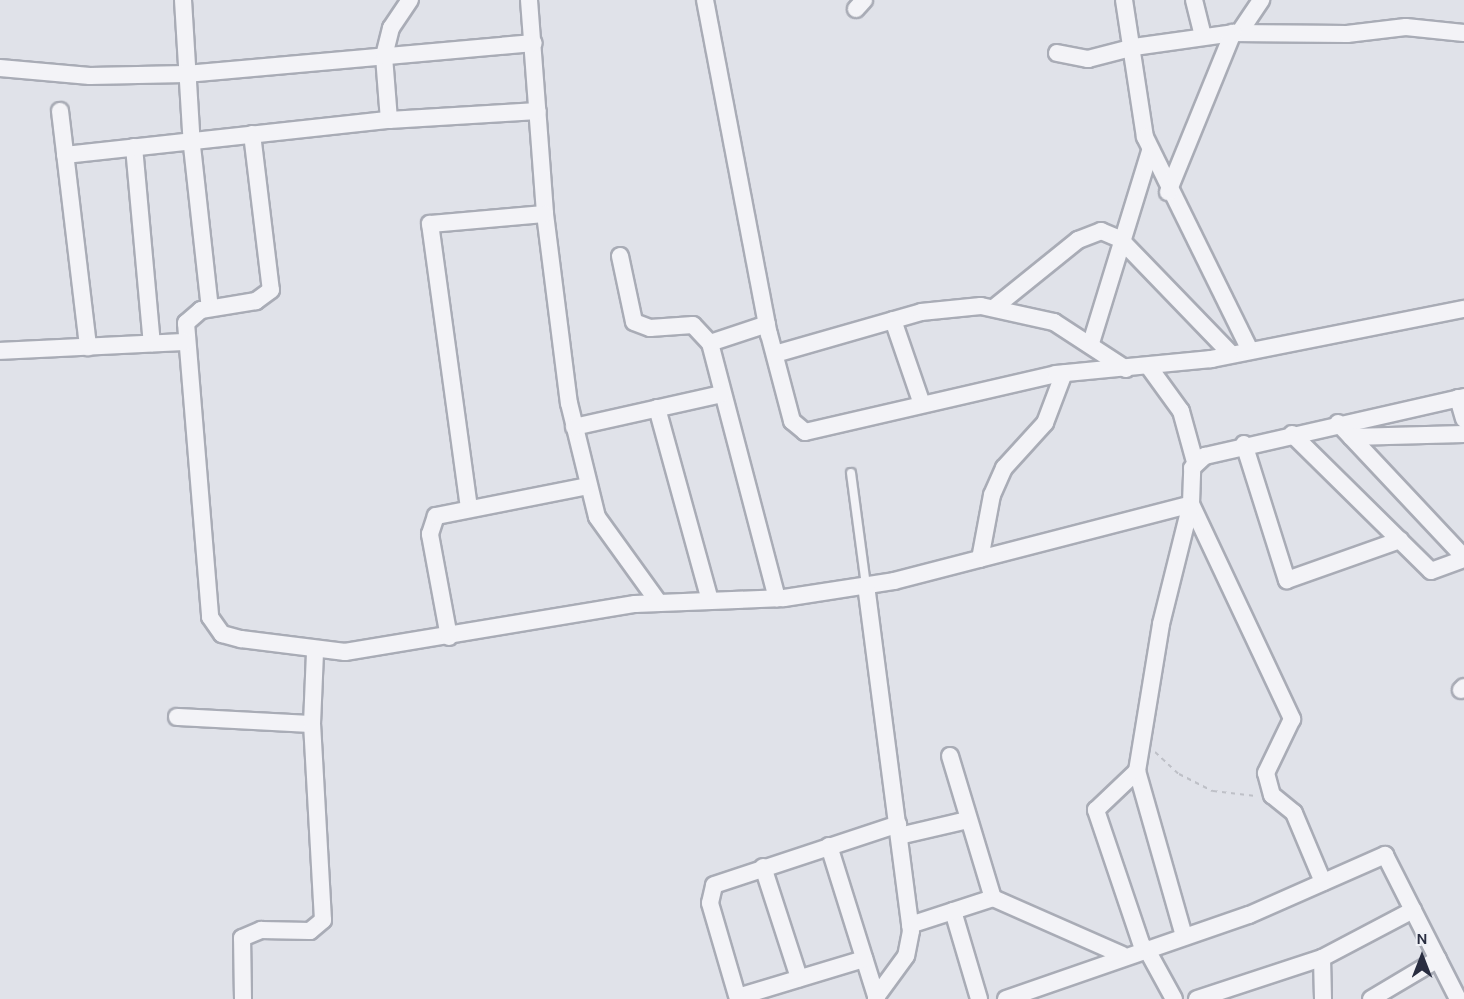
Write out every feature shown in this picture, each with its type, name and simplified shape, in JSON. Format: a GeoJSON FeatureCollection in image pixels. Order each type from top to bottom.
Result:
{"type":"FeatureCollection","features":[{"type":"Feature","properties":{"kind":"street"},"geometry":{"type":"LineString","coordinates":[[183,0],[191,141],[210,308]]}},
{"type":"Feature","properties":{"kind":"street"},"geometry":{"type":"LineString","coordinates":[[389,120],[384,56],[392,28],[410,0]]}},
{"type":"Feature","properties":{"kind":"street"},"geometry":{"type":"LineString","coordinates":[[529,0],[534,42],[545,214],[574,427],[587,486],[612,542],[659,603]]}},
{"type":"Feature","properties":{"kind":"street"},"geometry":{"type":"LineString","coordinates":[[705,0],[767,324],[792,421],[805,432],[1064,373],[1149,367],[1464,309]]}},
{"type":"Feature","properties":{"kind":"street"},"geometry":{"type":"LineString","coordinates":[[1124,0],[1134,47],[1150,151],[1168,192],[1249,348]]}},
{"type":"Feature","properties":{"kind":"street"},"geometry":{"type":"LineString","coordinates":[[1194,0],[1203,36]]}},
{"type":"Feature","properties":{"kind":"street"},"geometry":{"type":"LineString","coordinates":[[1168,192],[1236,33],[1261,0]]}},
{"type":"Feature","properties":{"kind":"street"},"geometry":{"type":"LineString","coordinates":[[1057,52],[1088,59],[1134,47],[1236,33],[1347,34],[1406,27],[1464,33]]}},
{"type":"Feature","properties":{"kind":"street"},"geometry":{"type":"LineString","coordinates":[[0,68],[40,75],[186,74],[534,42]]}},
{"type":"Feature","properties":{"kind":"street"},"geometry":{"type":"LineString","coordinates":[[60,111],[88,347]]}},
{"type":"Feature","properties":{"kind":"street"},"geometry":{"type":"LineString","coordinates":[[65,155],[389,120],[538,111]]}},
{"type":"Feature","properties":{"kind":"street"},"geometry":{"type":"LineString","coordinates":[[252,134],[271,290],[256,301],[210,308],[190,316],[186,342],[215,628],[241,639],[315,651],[449,637],[659,603],[777,598],[866,585],[980,559],[1191,504]]}},
{"type":"Feature","properties":{"kind":"street"},"geometry":{"type":"LineString","coordinates":[[134,147],[152,343]]}},
{"type":"Feature","properties":{"kind":"street"},"geometry":{"type":"LineString","coordinates":[[1091,343],[1120,239],[1150,151]]}},
{"type":"Feature","properties":{"kind":"street"},"geometry":{"type":"LineString","coordinates":[[470,508],[430,224],[545,214]]}},
{"type":"Feature","properties":{"kind":"street"},"geometry":{"type":"LineString","coordinates":[[995,307],[1078,240],[1101,231],[1120,239],[1230,353]]}},
{"type":"Feature","properties":{"kind":"street"},"geometry":{"type":"LineString","coordinates":[[620,256],[634,322],[650,328],[693,325],[710,343],[777,598]]}},
{"type":"Feature","properties":{"kind":"street"},"geometry":{"type":"LineString","coordinates":[[775,354],[893,320],[953,306],[995,307],[1054,322],[1091,343],[1126,369]]}},
{"type":"Feature","properties":{"kind":"street"},"geometry":{"type":"LineString","coordinates":[[893,320],[922,405]]}},
{"type":"Feature","properties":{"kind":"street"},"geometry":{"type":"LineString","coordinates":[[710,343],[767,324]]}},
{"type":"Feature","properties":{"kind":"street"},"geometry":{"type":"LineString","coordinates":[[0,351],[186,342]]}},
{"type":"Feature","properties":{"kind":"street"},"geometry":{"type":"LineString","coordinates":[[1149,367],[1182,411],[1195,462],[1191,504],[1161,624],[1137,771],[1184,936]]}},
{"type":"Feature","properties":{"kind":"street"},"geometry":{"type":"LineString","coordinates":[[980,559],[992,495],[1004,468],[1045,423],[1064,373]]}},
{"type":"Feature","properties":{"kind":"street"},"geometry":{"type":"LineString","coordinates":[[574,427],[722,394]]}},
{"type":"Feature","properties":{"kind":"street"},"geometry":{"type":"LineString","coordinates":[[1195,462],[1244,444],[1461,398],[1464,419]]}},
{"type":"Feature","properties":{"kind":"street"},"geometry":{"type":"LineString","coordinates":[[657,408],[710,601]]}},
{"type":"Feature","properties":{"kind":"street"},"geometry":{"type":"LineString","coordinates":[[1292,434],[1431,571],[1464,558],[1338,423]]}},
{"type":"Feature","properties":{"kind":"street"},"geometry":{"type":"LineString","coordinates":[[1351,437],[1464,434]]}},
{"type":"Feature","properties":{"kind":"street"},"geometry":{"type":"LineString","coordinates":[[1244,444],[1287,580],[1400,540]]}},
{"type":"Feature","properties":{"kind":"street"},"geometry":{"type":"LineString","coordinates":[[449,637],[430,524],[444,513],[587,486]]}},
{"type":"Feature","properties":{"kind":"street"},"geometry":{"type":"LineString","coordinates":[[1191,504],[1292,719],[1266,773],[1272,795],[1294,813],[1323,882]]}},
{"type":"Feature","properties":{"kind":"street"},"geometry":{"type":"LineString","coordinates":[[866,585],[910,925],[910,947],[877,998]]}},
{"type":"Feature","properties":{"kind":"street"},"geometry":{"type":"LineString","coordinates":[[243,999],[242,938],[261,930],[310,931],[323,921],[312,724],[315,651]]}},
{"type":"Feature","properties":{"kind":"street"},"geometry":{"type":"LineString","coordinates":[[177,717],[312,724]]}},
{"type":"Feature","properties":{"kind":"street"},"geometry":{"type":"LineString","coordinates":[[950,756],[993,898]]}},
{"type":"Feature","properties":{"kind":"street"},"geometry":{"type":"LineString","coordinates":[[1137,771],[1096,810],[1144,948],[1174,999]]}},
{"type":"Feature","properties":{"kind":"street"},"geometry":{"type":"LineString","coordinates":[[864,959],[738,998],[710,893],[722,881],[829,846],[898,830],[968,820]]}},
{"type":"Feature","properties":{"kind":"street"},"geometry":{"type":"LineString","coordinates":[[829,846],[877,998]]}},
{"type":"Feature","properties":{"kind":"street"},"geometry":{"type":"LineString","coordinates":[[1006,999],[1144,948],[1184,936],[1323,882],[1385,855],[1458,999]]}},
{"type":"Feature","properties":{"kind":"street"},"geometry":{"type":"LineString","coordinates":[[764,867],[799,978]]}},
{"type":"Feature","properties":{"kind":"street"},"geometry":{"type":"LineString","coordinates":[[910,925],[993,898],[1122,956]]}},
{"type":"Feature","properties":{"kind":"street"},"geometry":{"type":"LineString","coordinates":[[1197,999],[1322,958],[1413,910]]}},
{"type":"Feature","properties":{"kind":"street"},"geometry":{"type":"LineString","coordinates":[[953,911],[980,999]]}},
{"type":"Feature","properties":{"kind":"street"},"geometry":{"type":"LineString","coordinates":[[1322,958],[1323,999]]}},
{"type":"Feature","properties":{"kind":"street"},"geometry":{"type":"LineString","coordinates":[[1371,999],[1438,959]]}},
{"type":"Feature","properties":{"kind":"lane"},"geometry":{"type":"LineString","coordinates":[[851,473],[866,585]]}},
{"type":"Feature","properties":{"kind":"path"},"geometry":{"type":"LineString","coordinates":[[1144,734],[1165,762],[1214,791],[1272,795]]}}]}
